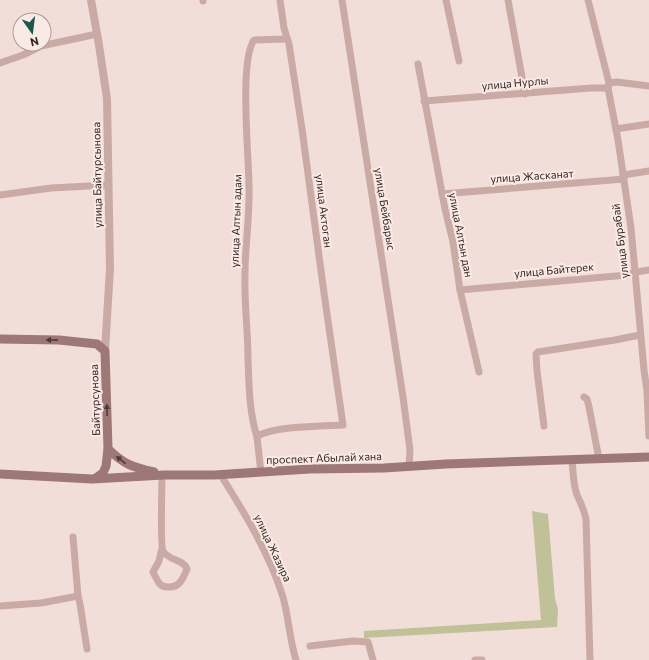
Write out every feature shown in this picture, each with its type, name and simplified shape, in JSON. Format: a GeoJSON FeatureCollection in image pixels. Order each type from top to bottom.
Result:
{"type":"FeatureCollection","features":[{"type":"Feature","properties":{"kind":"main road"},"geometry":{"type":"LineString","coordinates":[[0,339],[59,340],[91,343],[97,344],[105,351]]}},
{"type":"Feature","properties":{"kind":"main road","name":"Байтурсунова"},"geometry":{"type":"LineString","coordinates":[[96,478],[103,473],[106,466],[108,449],[105,351]]}},
{"type":"Feature","properties":{"kind":"main road"},"geometry":{"type":"LineString","coordinates":[[108,449],[130,466],[163,475]]}},
{"type":"Feature","properties":{"kind":"main road","name":"проспект Абылай хана"},"geometry":{"type":"LineString","coordinates":[[0,474],[96,478],[262,473],[310,469],[649,457]]}},
{"type":"Feature","properties":{"kind":"street","name":"улица Байтурсынова"},"geometry":{"type":"LineString","coordinates":[[91,0],[107,99],[110,268],[105,351]]}},
{"type":"Feature","properties":{"kind":"street","name":"улица Актоган"},"geometry":{"type":"LineString","coordinates":[[257,437],[260,434],[274,430],[343,425],[302,129],[289,44],[280,0]]}},
{"type":"Feature","properties":{"kind":"street","name":"улица Бейбарыс"},"geometry":{"type":"LineString","coordinates":[[342,0],[407,422],[410,466]]}},
{"type":"Feature","properties":{"kind":"street"},"geometry":{"type":"LineString","coordinates":[[446,0],[460,61]]}},
{"type":"Feature","properties":{"kind":"street"},"geometry":{"type":"LineString","coordinates":[[508,0],[525,94]]}},
{"type":"Feature","properties":{"kind":"street","name":"улица Бурабай"},"geometry":{"type":"LineString","coordinates":[[588,0],[609,85],[623,177],[636,272],[640,335],[646,370],[649,436]]}},
{"type":"Feature","properties":{"kind":"street"},"geometry":{"type":"LineString","coordinates":[[0,63],[23,55],[41,46],[97,34]]}},
{"type":"Feature","properties":{"kind":"street","name":"улица Алтын адам"},"geometry":{"type":"LineString","coordinates":[[257,437],[253,420],[248,382],[245,298],[245,257],[250,188],[246,73],[251,45],[254,40],[287,39]]}},
{"type":"Feature","properties":{"kind":"street","name":"улица Алтын дан"},"geometry":{"type":"LineString","coordinates":[[418,64],[442,194],[453,242],[460,290],[479,372]]}},
{"type":"Feature","properties":{"kind":"street","name":"улица Нурлы"},"geometry":{"type":"LineString","coordinates":[[424,101],[591,88],[617,82],[649,86]]}},
{"type":"Feature","properties":{"kind":"street"},"geometry":{"type":"LineString","coordinates":[[616,129],[649,124]]}},
{"type":"Feature","properties":{"kind":"street","name":"улица Жасканат"},"geometry":{"type":"LineString","coordinates":[[442,194],[623,177],[649,171]]}},
{"type":"Feature","properties":{"kind":"street"},"geometry":{"type":"LineString","coordinates":[[0,195],[51,188],[108,185]]}},
{"type":"Feature","properties":{"kind":"street","name":"улица Байтерек"},"geometry":{"type":"LineString","coordinates":[[460,290],[627,275],[649,270]]}},
{"type":"Feature","properties":{"kind":"street"},"geometry":{"type":"LineString","coordinates":[[91,343],[106,335]]}},
{"type":"Feature","properties":{"kind":"street"},"geometry":{"type":"LineString","coordinates":[[544,426],[537,371],[536,354],[538,352],[640,335]]}},
{"type":"Feature","properties":{"kind":"street"},"geometry":{"type":"LineString","coordinates":[[584,397],[587,399],[593,421],[599,459]]}},
{"type":"Feature","properties":{"kind":"street"},"geometry":{"type":"LineString","coordinates":[[257,437],[262,473]]}},
{"type":"Feature","properties":{"kind":"street"},"geometry":{"type":"LineString","coordinates":[[649,457],[649,462]]}},
{"type":"Feature","properties":{"kind":"street"},"geometry":{"type":"LineString","coordinates":[[572,459],[573,479],[584,508],[586,519],[590,660]]}},
{"type":"Feature","properties":{"kind":"street","name":"улица Жазира"},"geometry":{"type":"LineString","coordinates":[[220,474],[256,534],[270,562],[282,594],[288,616],[292,647],[296,660]]}},
{"type":"Feature","properties":{"kind":"street"},"geometry":{"type":"LineString","coordinates":[[162,548],[169,558],[179,562],[186,568],[181,583],[172,587],[164,587],[160,584],[153,572],[159,561],[162,548],[163,475]]}},
{"type":"Feature","properties":{"kind":"street"},"geometry":{"type":"LineString","coordinates":[[74,537],[78,596],[87,649]]}},
{"type":"Feature","properties":{"kind":"street"},"geometry":{"type":"LineString","coordinates":[[0,606],[41,603],[78,596]]}},
{"type":"Feature","properties":{"kind":"street"},"geometry":{"type":"LineString","coordinates":[[310,646],[353,640],[368,642],[373,660]]}},
{"type":"Feature","properties":{"kind":"street"},"geometry":{"type":"LineString","coordinates":[[475,660],[482,660]]}},
{"type":"Feature","properties":{"kind":"green space"},"geometry":{"type":"Polygon","coordinates":[[[532,511],[548,514],[555,599],[558,609],[557,627],[364,638],[364,631],[541,620],[532,511]]]}}]}
